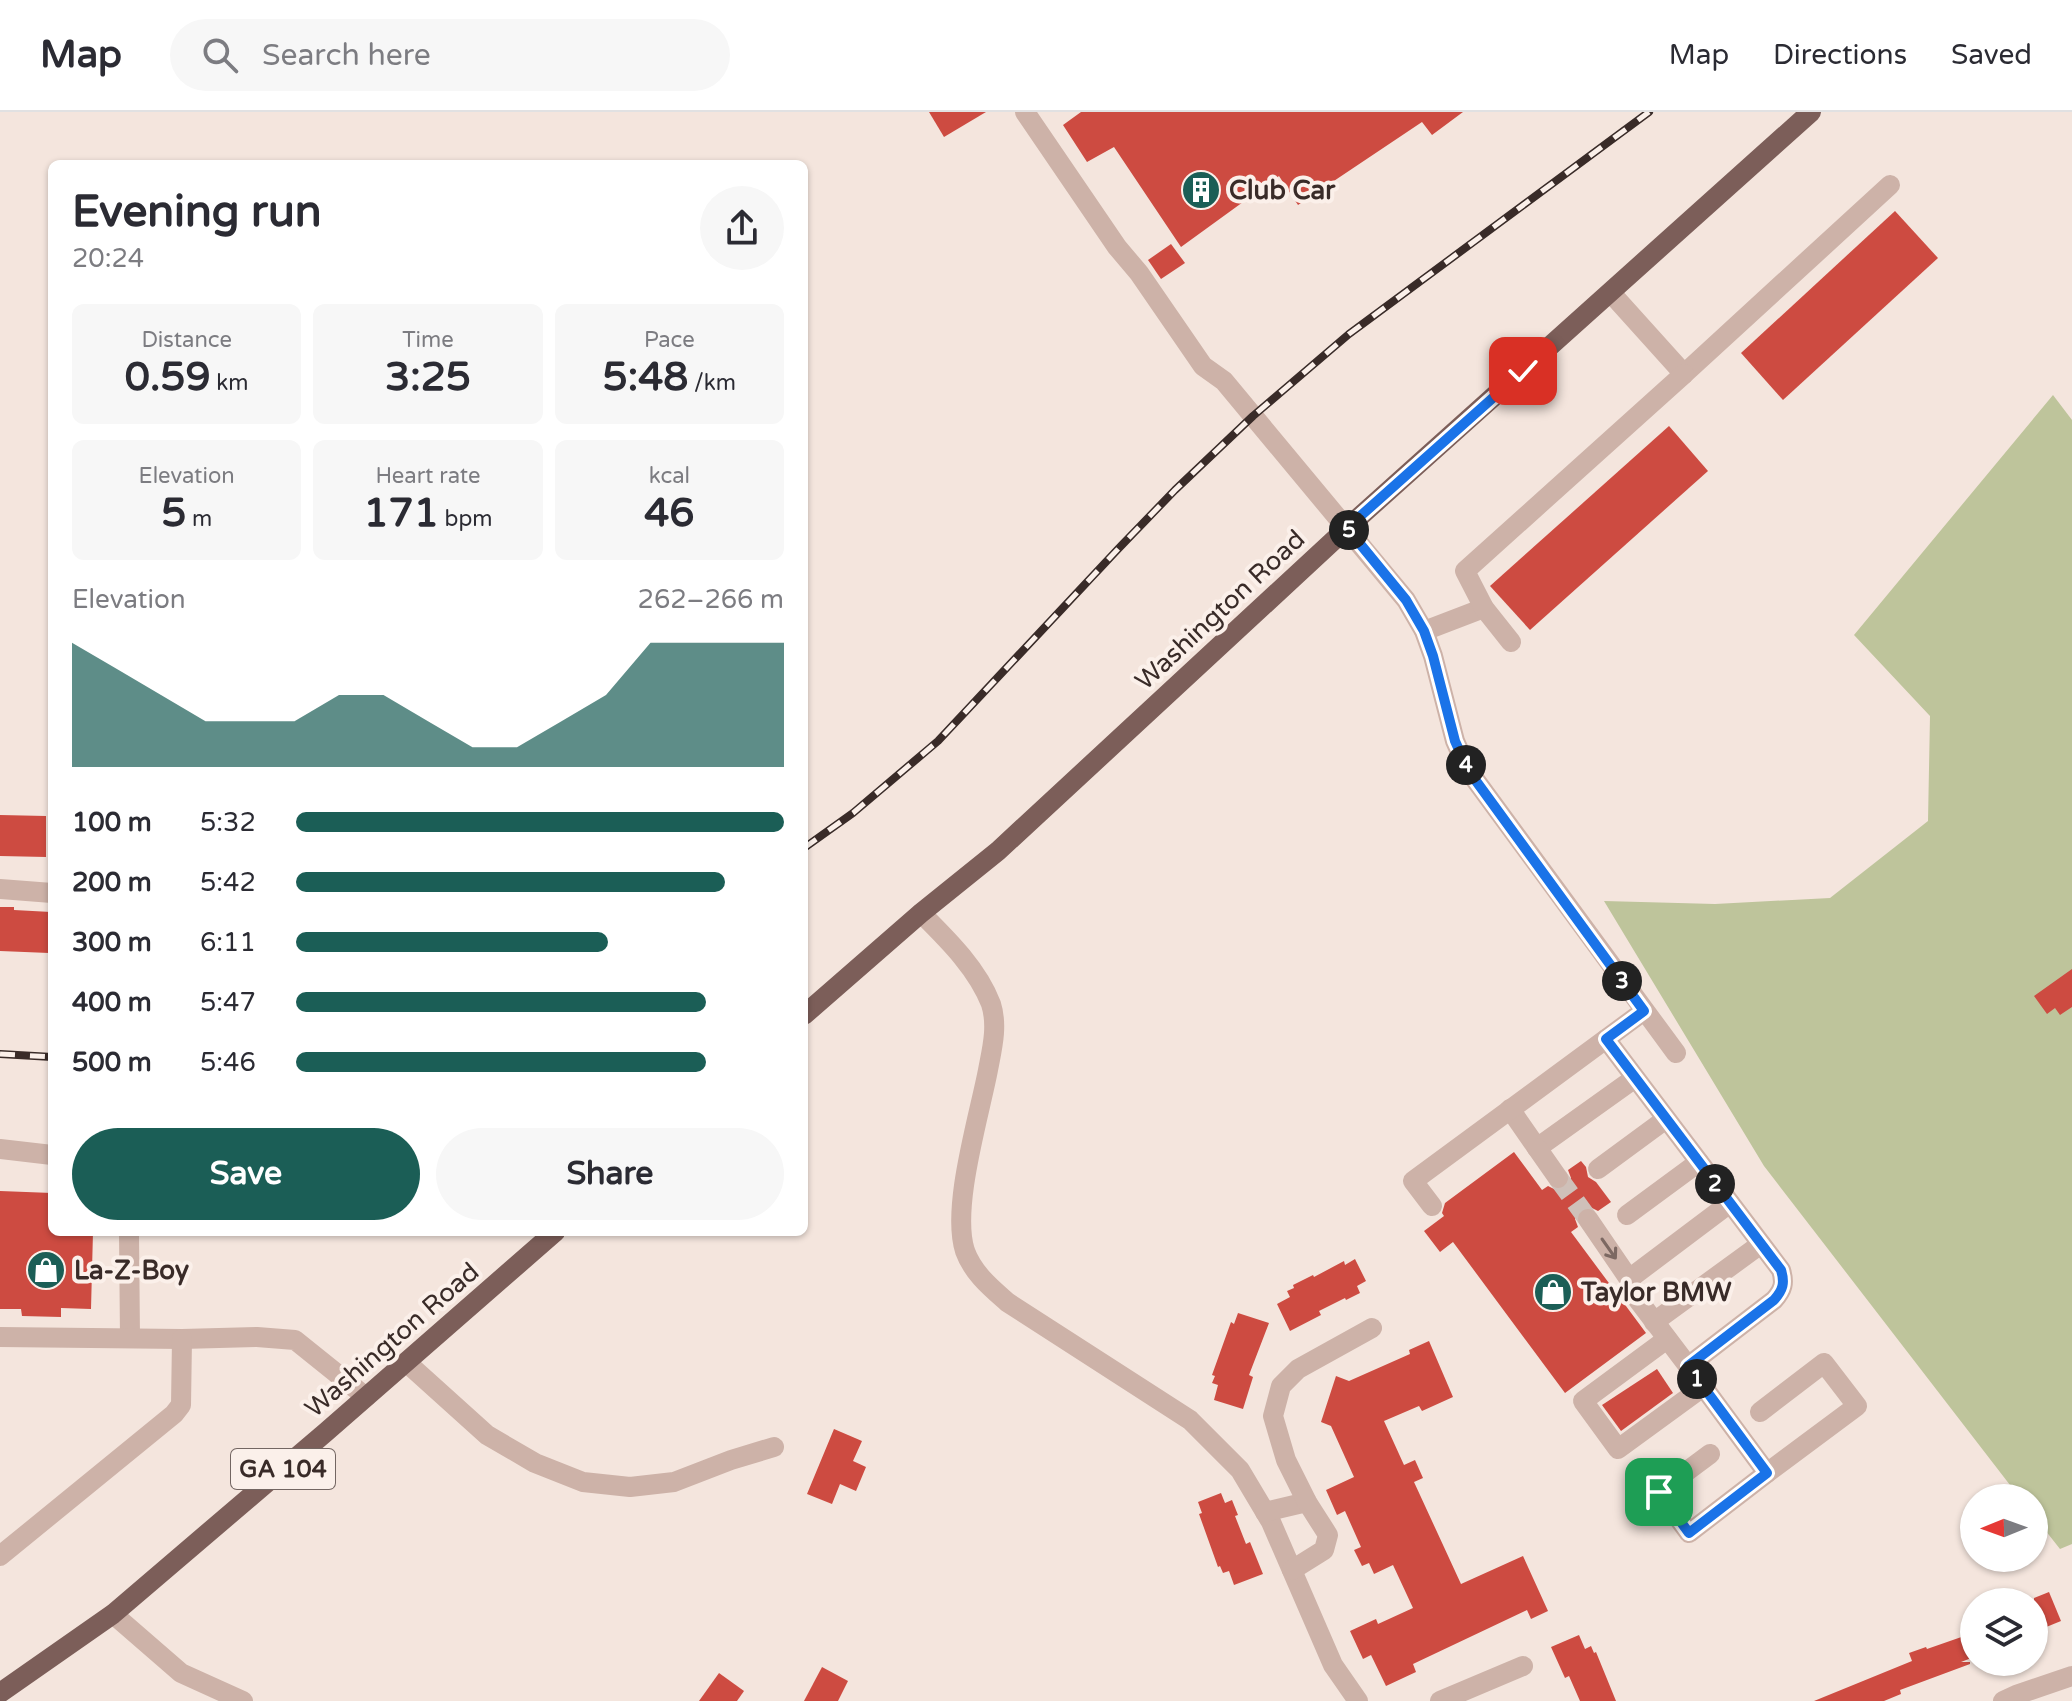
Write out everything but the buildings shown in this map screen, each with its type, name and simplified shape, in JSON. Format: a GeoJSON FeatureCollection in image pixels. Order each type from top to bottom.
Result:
{"type":"FeatureCollection","features":[{"type":"Feature","properties":{"kind":"main road","name":"Washington Road"},"geometry":{"type":"LineString","coordinates":[[808,1012],[998,851],[1347,528],[1811,112]]}},
{"type":"Feature","properties":{"kind":"main road","name":"Washington Road"},"geometry":{"type":"LineString","coordinates":[[0,1693],[113,1614],[550,1236]]}},
{"type":"Feature","properties":{"kind":"street"},"geometry":{"type":"LineString","coordinates":[[1025,112],[1203,366],[1224,381],[1406,600],[1424,631],[1455,741],[1468,770],[1676,1053]]}},
{"type":"Feature","properties":{"kind":"street"},"geometry":{"type":"LineString","coordinates":[[1511,642],[1484,608],[1465,571],[1890,185]]}},
{"type":"Feature","properties":{"kind":"street"},"geometry":{"type":"LineString","coordinates":[[1611,293],[1684,374]]}},
{"type":"Feature","properties":{"kind":"street"},"geometry":{"type":"LineString","coordinates":[[1424,631],[1484,608]]}},
{"type":"Feature","properties":{"kind":"street"},"geometry":{"type":"LineString","coordinates":[[0,889],[48,893]]}},
{"type":"Feature","properties":{"kind":"street"},"geometry":{"type":"LineString","coordinates":[[921,913],[974,973],[991,1006],[995,1034],[964,1187],[961,1218],[965,1251],[981,1280],[1007,1302],[1190,1420],[1240,1470],[1265,1512],[1333,1665],[1358,1701]]}},
{"type":"Feature","properties":{"kind":"street"},"geometry":{"type":"LineString","coordinates":[[1432,1206],[1413,1181],[1644,1011]]}},
{"type":"Feature","properties":{"kind":"street"},"geometry":{"type":"LineString","coordinates":[[1606,1039],[1781,1270],[1784,1280],[1782,1291],[1774,1300],[1688,1366]]}},
{"type":"Feature","properties":{"kind":"street"},"geometry":{"type":"LineString","coordinates":[[1537,1148],[1635,1078]]}},
{"type":"Feature","properties":{"kind":"street"},"geometry":{"type":"LineString","coordinates":[[1510,1109],[1558,1178]]}},
{"type":"Feature","properties":{"kind":"street"},"geometry":{"type":"LineString","coordinates":[[1598,1169],[1666,1119]]}},
{"type":"Feature","properties":{"kind":"street"},"geometry":{"type":"LineString","coordinates":[[0,1149],[48,1155]]}},
{"type":"Feature","properties":{"kind":"street"},"geometry":{"type":"LineString","coordinates":[[1627,1215],[1699,1162]]}},
{"type":"Feature","properties":{"kind":"street"},"geometry":{"type":"LineString","coordinates":[[1629,1279],[1730,1203]]}},
{"type":"Feature","properties":{"kind":"street"},"geometry":{"type":"LineString","coordinates":[[1588,1219],[1629,1279],[1635,1296],[1767,1473]]}},
{"type":"Feature","properties":{"kind":"street"},"geometry":{"type":"LineString","coordinates":[[129,1236],[130,1338]]}},
{"type":"Feature","properties":{"kind":"street"},"geometry":{"type":"LineString","coordinates":[[1654,1322],[1761,1244]]}},
{"type":"Feature","properties":{"kind":"street"},"geometry":{"type":"LineString","coordinates":[[1292,1570],[1324,1550],[1328,1535],[1286,1460],[1273,1416],[1281,1386],[1298,1369],[1372,1328]]}},
{"type":"Feature","properties":{"kind":"street"},"geometry":{"type":"LineString","coordinates":[[0,1337],[257,1337],[295,1340],[366,1397]]}},
{"type":"Feature","properties":{"kind":"street"},"geometry":{"type":"LineString","coordinates":[[0,1556],[174,1414],[181,1405],[182,1339]]}},
{"type":"Feature","properties":{"kind":"street"},"geometry":{"type":"LineString","coordinates":[[1667,1339],[1583,1401],[1618,1449],[1703,1387]]}},
{"type":"Feature","properties":{"kind":"street"},"geometry":{"type":"LineString","coordinates":[[406,1362],[487,1435],[535,1463],[583,1482],[630,1487],[674,1482],[774,1447]]}},
{"type":"Feature","properties":{"kind":"street"},"geometry":{"type":"LineString","coordinates":[[1710,1454],[1659,1492],[1689,1533],[1857,1406],[1824,1363],[1760,1412]]}},
{"type":"Feature","properties":{"kind":"street"},"geometry":{"type":"LineString","coordinates":[[1265,1512],[1307,1502]]}},
{"type":"Feature","properties":{"kind":"street"},"geometry":{"type":"LineString","coordinates":[[113,1614],[181,1673],[243,1701]]}},
{"type":"Feature","properties":{"kind":"street"},"geometry":{"type":"LineString","coordinates":[[1440,1701],[1523,1666]]}},
{"type":"Feature","properties":{"kind":"street"},"geometry":{"type":"LineString","coordinates":[[2003,1701],[2072,1676]]}},
{"type":"Feature","properties":{"kind":"green space"},"geometry":{"type":"Polygon","coordinates":[[[2053,395],[2072,420],[2072,1544],[2060,1549],[2048,1534],[2048,1484],[2009,1484],[1764,1166],[1604,901],[1715,904],[1830,898],[1928,821],[1930,716],[1854,635],[2053,395]]]}},
{"type":"Feature","properties":{"kind":"tunnel"},"geometry":{"type":"LineString","coordinates":[[1558,1178],[1588,1219]]}},
{"type":"Feature","properties":{"kind":"railway"},"geometry":{"type":"LineString","coordinates":[[808,845],[853,813],[938,741],[1175,490],[1253,416],[1349,334],[1649,112]]}},
{"type":"Feature","properties":{"kind":"railway"},"geometry":{"type":"LineString","coordinates":[[0,1054],[48,1057]]}},
{"type":"Feature","properties":{"kind":"place","name":"Club Car"},"geometry":{"type":"Point","coordinates":[1201,190]}},
{"type":"Feature","properties":{"kind":"place","name":"La-Z-Boy"},"geometry":{"type":"Point","coordinates":[46,1270]}},
{"type":"Feature","properties":{"kind":"place","name":"Taylor BMW"},"geometry":{"type":"Point","coordinates":[1553,1292]}},
{"type":"Feature","properties":{"kind":"route"},"geometry":{"type":"LineString","coordinates":[[1523,371],[1347,528],[1406,600],[1424,631],[1455,741],[1468,770],[1644,1011],[1606,1039],[1781,1270],[1784,1280],[1782,1291],[1774,1300],[1688,1366],[1767,1473],[1689,1533],[1659,1492]]}}]}
